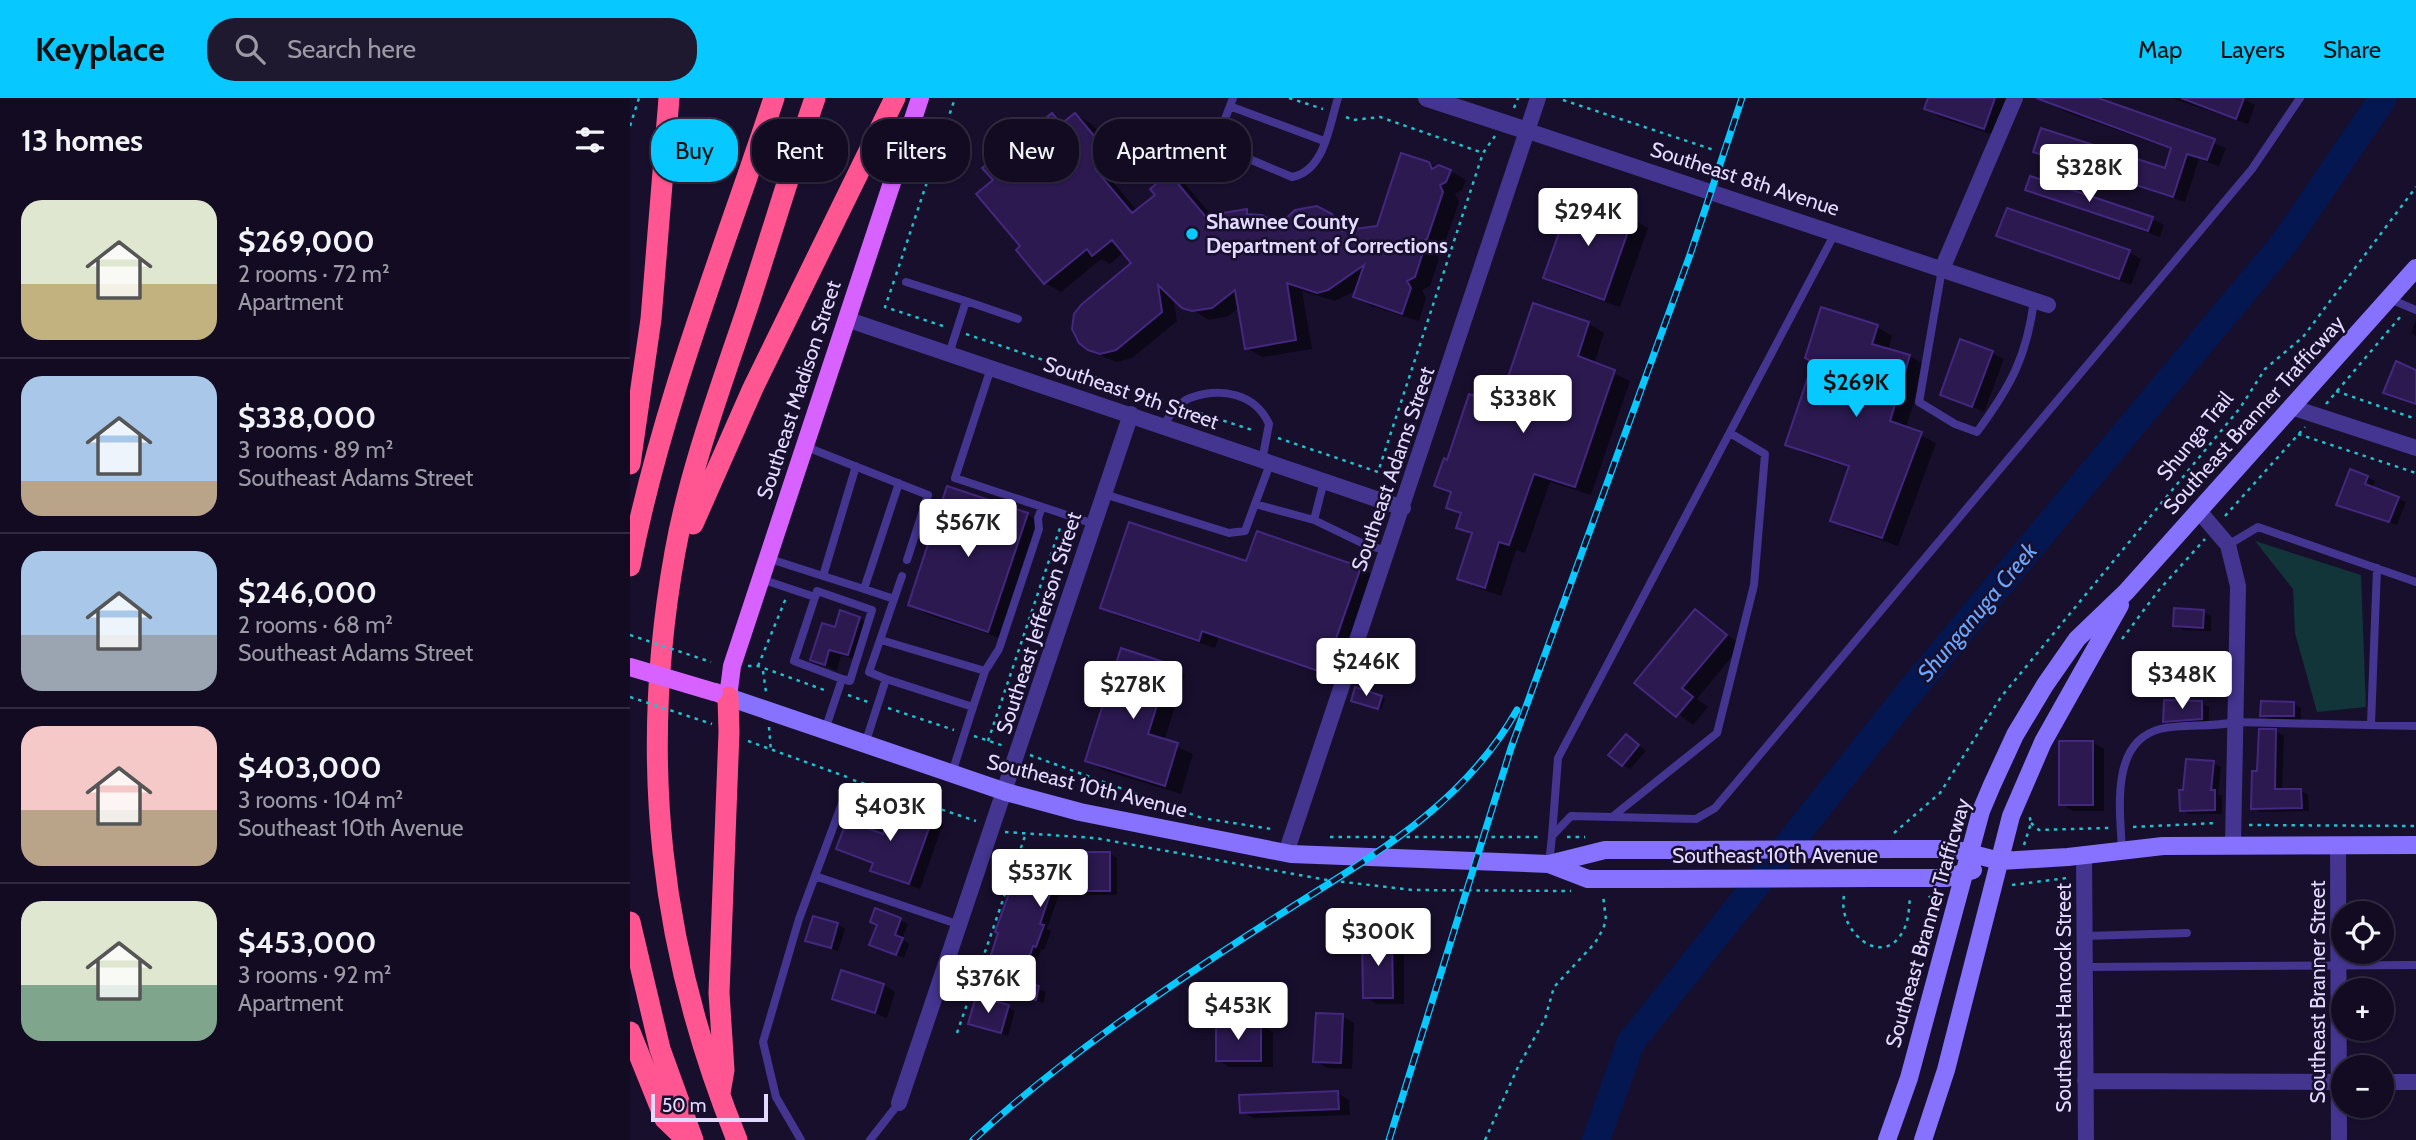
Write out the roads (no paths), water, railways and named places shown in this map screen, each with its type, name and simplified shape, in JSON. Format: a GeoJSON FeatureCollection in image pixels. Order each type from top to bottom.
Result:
{"type":"FeatureCollection","features":[{"type":"Feature","properties":{"kind":"highway"},"geometry":{"type":"LineString","coordinates":[[630,464],[651,319],[669,98]]}},
{"type":"Feature","properties":{"kind":"highway"},"geometry":{"type":"LineString","coordinates":[[630,566],[644,501],[672,407],[774,98]]}},
{"type":"Feature","properties":{"kind":"highway"},"geometry":{"type":"LineString","coordinates":[[737,1140],[720,1097],[678,959],[660,846],[656,732],[665,613],[675,551],[691,481],[815,98]]}},
{"type":"Feature","properties":{"kind":"highway"},"geometry":{"type":"LineString","coordinates":[[665,613],[699,505],[752,388],[895,98]]}},
{"type":"Feature","properties":{"kind":"highway"},"geometry":{"type":"LineString","coordinates":[[720,1097],[724,1070],[719,993],[729,732],[721,695]]}},
{"type":"Feature","properties":{"kind":"highway"},"geometry":{"type":"LineString","coordinates":[[630,922],[660,1049],[693,1140]]}},
{"type":"Feature","properties":{"kind":"highway"},"geometry":{"type":"LineString","coordinates":[[630,1032],[665,1119],[687,1140]]}},
{"type":"Feature","properties":{"kind":"main road","name":"Southeast Madison Street"},"geometry":{"type":"LineString","coordinates":[[721,695],[920,98]]}},
{"type":"Feature","properties":{"kind":"main road","name":"Southeast Branner Trafficway"},"geometry":{"type":"LineString","coordinates":[[1887,1140],[1909,1078],[1965,872],[1962,851],[1980,818],[2015,735],[2045,685],[2077,639],[2126,593],[2416,268]]}},
{"type":"Feature","properties":{"kind":"main road","name":"Southeast Branner Trafficway"},"geometry":{"type":"LineString","coordinates":[[1923,1140],[2000,893],[2000,861],[2010,821],[2043,742],[2126,593]]}},
{"type":"Feature","properties":{"kind":"main road","name":"Southeast 10th Avenue"},"geometry":{"type":"LineString","coordinates":[[630,667],[721,695],[1006,792],[1124,823],[1286,853],[1370,859],[1549,864],[1605,850],[1895,842],[1962,851],[2000,861],[2084,865],[2122,850],[2233,845],[2416,845]]}},
{"type":"Feature","properties":{"kind":"main road","name":"Southeast 10th Avenue"},"geometry":{"type":"LineString","coordinates":[[1549,864],[1588,879],[1946,878],[2000,861]]}},
{"type":"Feature","properties":{"kind":"street","name":"Southeast 8th Avenue"},"geometry":{"type":"LineString","coordinates":[[1427,98],[2041,302]]}},
{"type":"Feature","properties":{"kind":"street","name":"Southeast Adams Street"},"geometry":{"type":"LineString","coordinates":[[1286,853],[1538,98]]}},
{"type":"Feature","properties":{"kind":"street"},"geometry":{"type":"LineString","coordinates":[[1942,269],[2015,98]]}},
{"type":"Feature","properties":{"kind":"street","name":"Southeast 9th Street"},"geometry":{"type":"LineString","coordinates":[[846,319],[1403,508]]}},
{"type":"Feature","properties":{"kind":"street"},"geometry":{"type":"LineString","coordinates":[[2291,407],[2416,448]]}},
{"type":"Feature","properties":{"kind":"street","name":"Southeast Jefferson Street"},"geometry":{"type":"LineString","coordinates":[[899,1102],[1006,792],[1131,414]]}},
{"type":"Feature","properties":{"kind":"street"},"geometry":{"type":"LineString","coordinates":[[2198,510],[2216,527],[2228,545],[2238,586],[2233,845]]}},
{"type":"Feature","properties":{"kind":"street","name":"Southeast Branner Street"},"geometry":{"type":"LineString","coordinates":[[2338,845],[2341,1055]]}},
{"type":"Feature","properties":{"kind":"street","name":"Southeast Hancock Street"},"geometry":{"type":"LineString","coordinates":[[2084,865],[2086,1140]]}},
{"type":"Feature","properties":{"kind":"street"},"geometry":{"type":"LineString","coordinates":[[2085,1081],[2331,1082]]}},
{"type":"Feature","properties":{"kind":"street"},"geometry":{"type":"LineString","coordinates":[[2394,1082],[2416,1082]]}},
{"type":"Feature","properties":{"kind":"street","name":"Southeast Branner Street"},"geometry":{"type":"LineString","coordinates":[[2339,1140],[2340,1118]]}},
{"type":"Feature","properties":{"kind":"lane"},"geometry":{"type":"LineString","coordinates":[[1251,160],[1292,177],[1304,174],[1314,166],[1338,98]]}},
{"type":"Feature","properties":{"kind":"lane"},"geometry":{"type":"LineString","coordinates":[[1552,836],[1571,816],[1696,819],[1715,808],[2252,169],[2300,98]]}},
{"type":"Feature","properties":{"kind":"lane"},"geometry":{"type":"LineString","coordinates":[[1233,103],[1324,141]]}},
{"type":"Feature","properties":{"kind":"lane"},"geometry":{"type":"LineString","coordinates":[[1549,864],[1558,758],[1835,233]]}},
{"type":"Feature","properties":{"kind":"lane"},"geometry":{"type":"LineString","coordinates":[[1942,269],[1919,402],[1955,424],[1977,432],[2003,396],[2029,339],[2041,302]]}},
{"type":"Feature","properties":{"kind":"lane"},"geometry":{"type":"LineString","coordinates":[[906,282],[1018,319]]}},
{"type":"Feature","properties":{"kind":"lane"},"geometry":{"type":"LineString","coordinates":[[2388,299],[2412,309]]}},
{"type":"Feature","properties":{"kind":"lane"},"geometry":{"type":"LineString","coordinates":[[949,354],[966,301]]}},
{"type":"Feature","properties":{"kind":"lane"},"geometry":{"type":"LineString","coordinates":[[990,368],[954,478],[1094,524]]}},
{"type":"Feature","properties":{"kind":"lane"},"geometry":{"type":"LineString","coordinates":[[1104,494],[1229,533],[1245,530],[1266,463],[1269,424],[1258,404],[1227,393],[1188,398],[1163,425]]}},
{"type":"Feature","properties":{"kind":"lane"},"geometry":{"type":"LineString","coordinates":[[1612,817],[1717,733],[1754,585],[1765,454],[1730,433]]}},
{"type":"Feature","properties":{"kind":"lane"},"geometry":{"type":"LineString","coordinates":[[804,446],[928,495],[907,559]]}},
{"type":"Feature","properties":{"kind":"lane"},"geometry":{"type":"LineString","coordinates":[[823,576],[856,466]]}},
{"type":"Feature","properties":{"kind":"lane"},"geometry":{"type":"LineString","coordinates":[[1314,520],[1324,481]]}},
{"type":"Feature","properties":{"kind":"lane"},"geometry":{"type":"LineString","coordinates":[[864,589],[899,483]]}},
{"type":"Feature","properties":{"kind":"lane"},"geometry":{"type":"LineString","coordinates":[[1255,504],[1314,520],[1366,545],[1388,551]]}},
{"type":"Feature","properties":{"kind":"lane"},"geometry":{"type":"LineString","coordinates":[[952,773],[985,671],[999,649],[1039,529],[1042,507]]}},
{"type":"Feature","properties":{"kind":"lane"},"geometry":{"type":"LineString","coordinates":[[2228,545],[2258,527],[2416,582]]}},
{"type":"Feature","properties":{"kind":"lane"},"geometry":{"type":"LineString","coordinates":[[768,558],[894,600]]}},
{"type":"Feature","properties":{"kind":"lane"},"geometry":{"type":"LineString","coordinates":[[2371,724],[2377,568]]}},
{"type":"Feature","properties":{"kind":"lane"},"geometry":{"type":"LineString","coordinates":[[902,576],[869,672],[973,707]]}},
{"type":"Feature","properties":{"kind":"lane"},"geometry":{"type":"LineString","coordinates":[[761,578],[815,597]]}},
{"type":"Feature","properties":{"kind":"lane"},"geometry":{"type":"LineString","coordinates":[[817,591],[872,610],[850,681],[842,678],[794,661],[817,591]]}},
{"type":"Feature","properties":{"kind":"lane"},"geometry":{"type":"LineString","coordinates":[[881,640],[985,671]]}},
{"type":"Feature","properties":{"kind":"lane"},"geometry":{"type":"LineString","coordinates":[[824,730],[842,678]]}},
{"type":"Feature","properties":{"kind":"lane"},"geometry":{"type":"LineString","coordinates":[[865,744],[886,678]]}},
{"type":"Feature","properties":{"kind":"lane"},"geometry":{"type":"LineString","coordinates":[[2122,850],[2123,764],[2131,748],[2141,737],[2160,729],[2218,727],[2235,722],[2416,726]]}},
{"type":"Feature","properties":{"kind":"lane"},"geometry":{"type":"LineString","coordinates":[[802,1140],[776,1097],[763,1042],[815,876],[846,790]]}},
{"type":"Feature","properties":{"kind":"lane"},"geometry":{"type":"LineString","coordinates":[[815,876],[960,925]]}},
{"type":"Feature","properties":{"kind":"lane"},"geometry":{"type":"LineString","coordinates":[[2085,936],[2187,933]]}},
{"type":"Feature","properties":{"kind":"lane"},"geometry":{"type":"LineString","coordinates":[[2085,967],[2416,965]]}},
{"type":"Feature","properties":{"kind":"lane"},"geometry":{"type":"LineString","coordinates":[[870,1140],[899,1102]]}},
{"type":"Feature","properties":{"kind":"waterway","name":"Shunganuga Creek"},"geometry":{"type":"LineString","coordinates":[[1596,1140],[1631,1042],[1917,683],[2285,242],[2383,98]]}},
{"type":"Feature","properties":{"kind":"railway"},"geometry":{"type":"LineString","coordinates":[[1389,1140],[1511,748],[1691,252],[1742,98]]}},
{"type":"Feature","properties":{"kind":"railway"},"geometry":{"type":"LineString","coordinates":[[973,1140],[1041,1082],[1113,1027],[1187,975],[1369,858],[1436,807],[1466,778],[1493,746],[1517,710]]}},
{"type":"Feature","properties":{"kind":"place","name":"Shawnee County Department of Corrections"},"geometry":{"type":"Point","coordinates":[1192,234]}}]}
